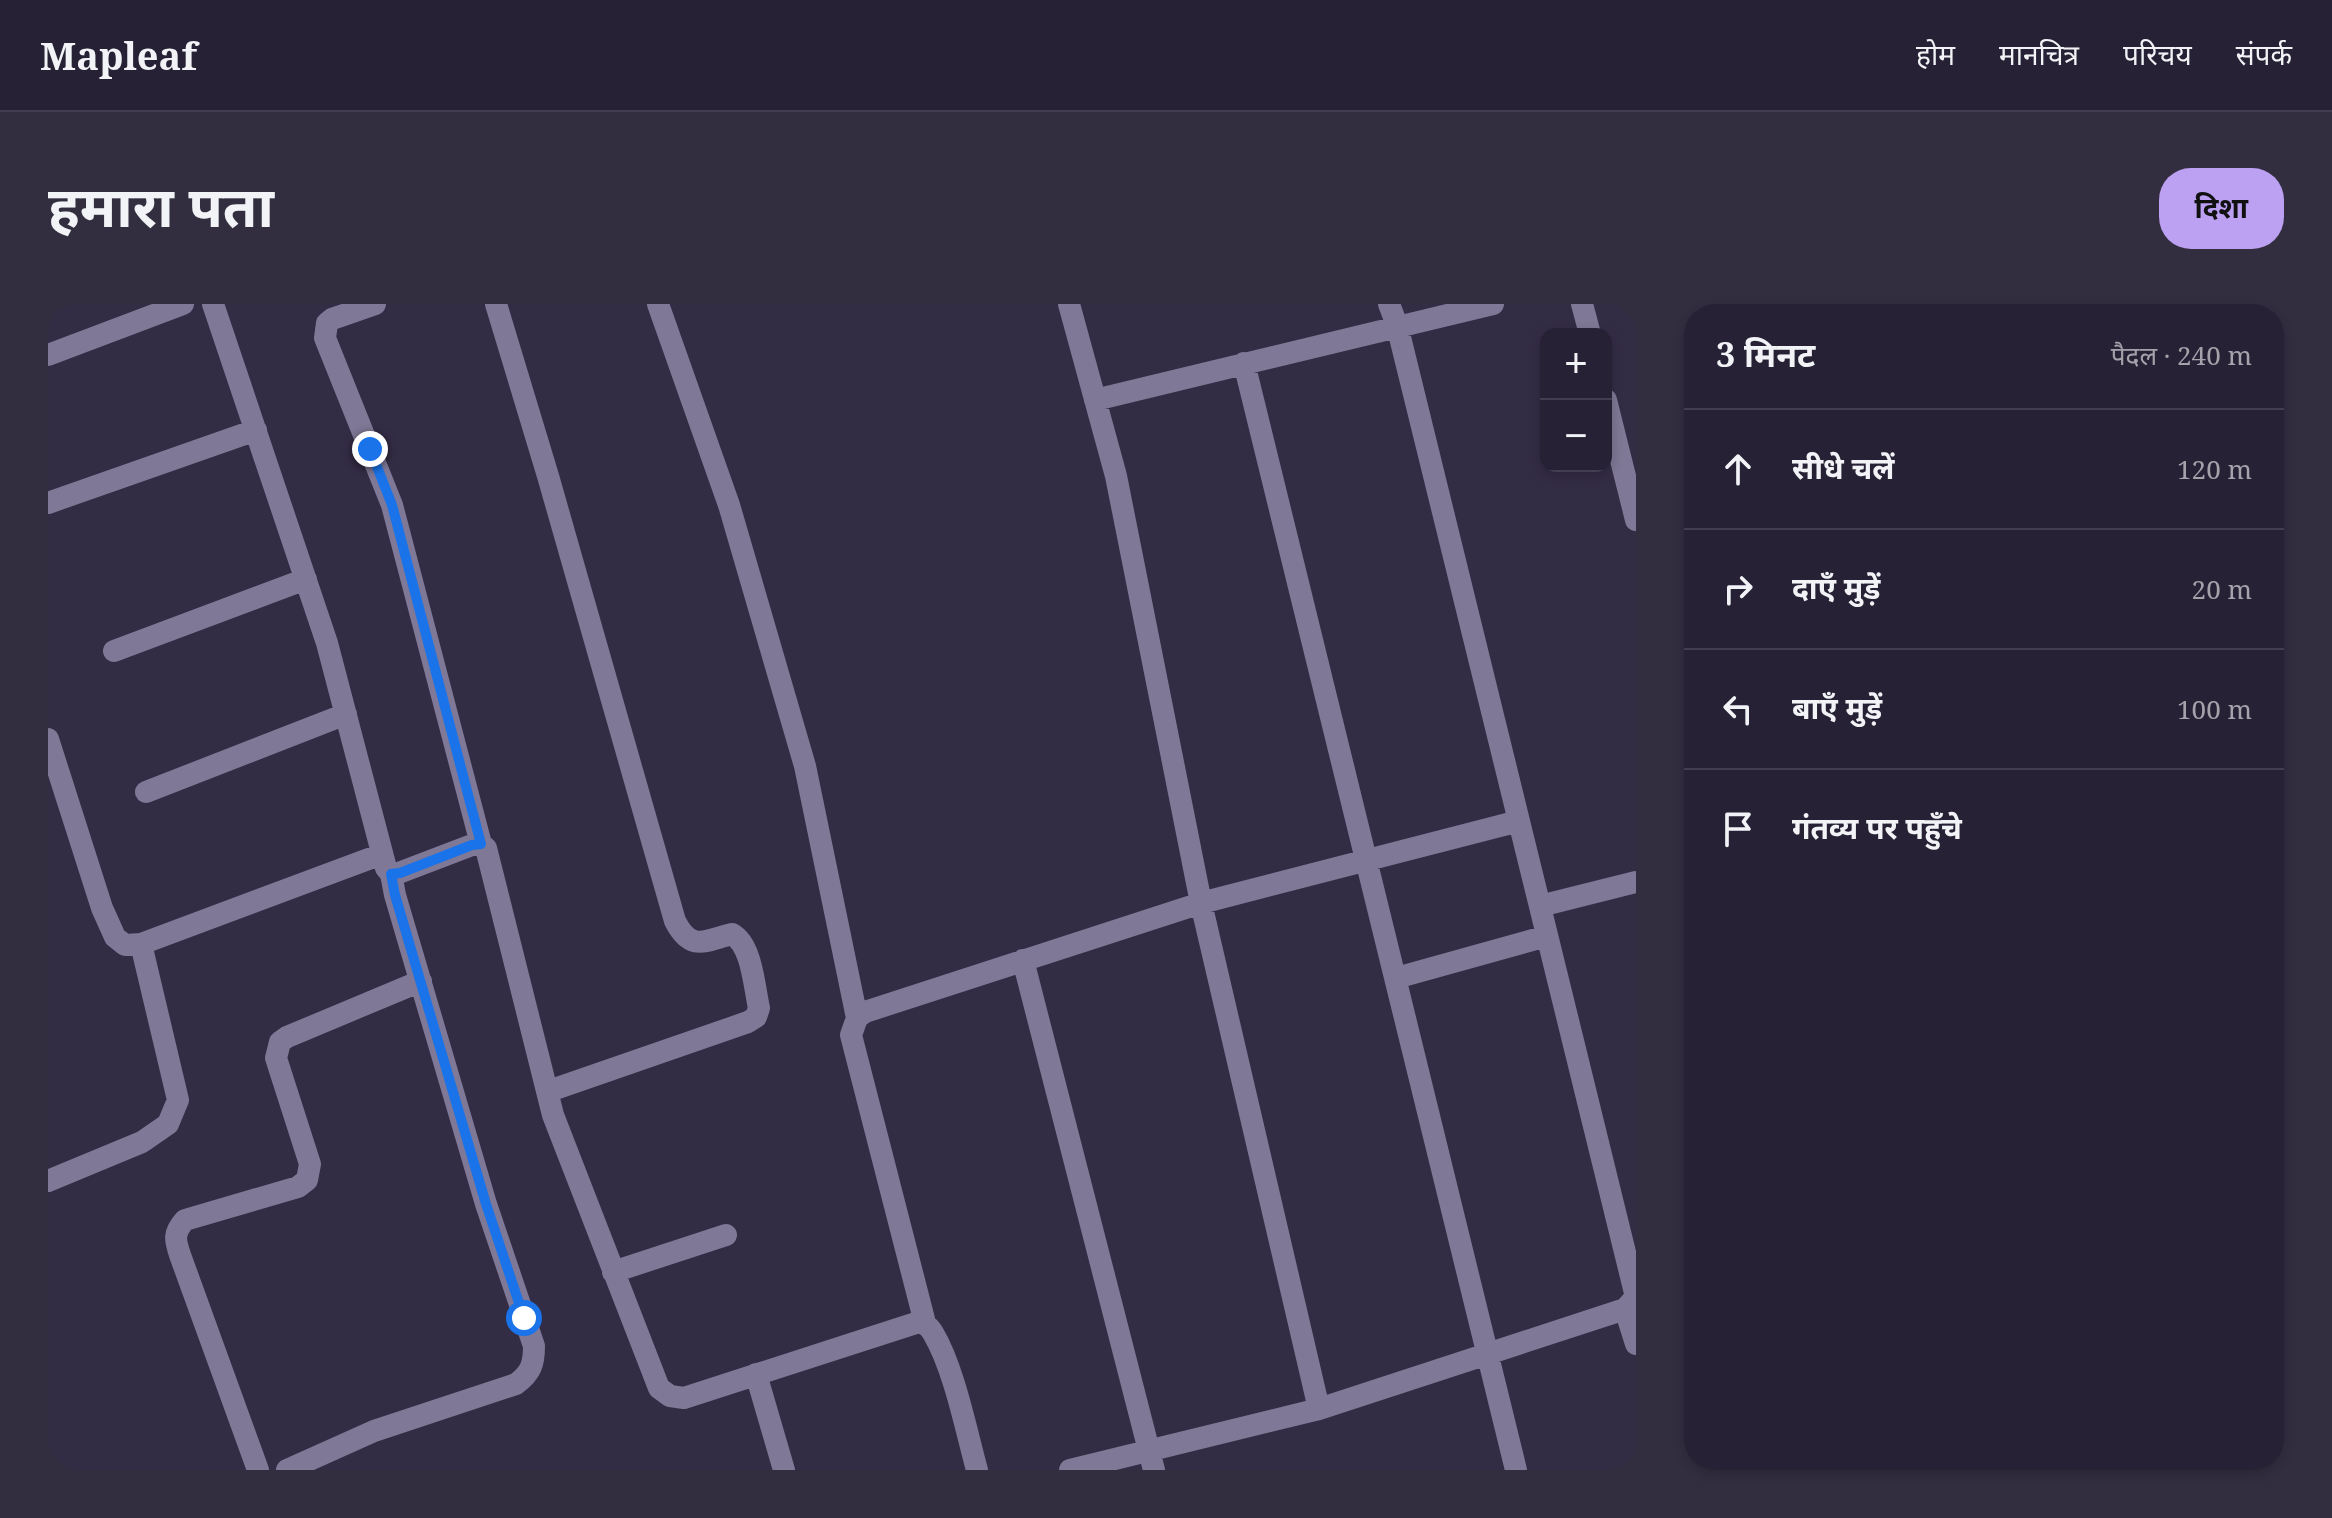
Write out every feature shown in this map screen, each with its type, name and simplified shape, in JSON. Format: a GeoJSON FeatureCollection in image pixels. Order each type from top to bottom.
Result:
{"type":"FeatureCollection","features":[{"type":"Feature","properties":{"kind":"street"},"geometry":{"type":"LineString","coordinates":[[48,355],[183,304]]}},
{"type":"Feature","properties":{"kind":"street"},"geometry":{"type":"LineString","coordinates":[[213,304],[306,579],[486,1204],[534,1346],[532,1369],[516,1384],[374,1431],[287,1470]]}},
{"type":"Feature","properties":{"kind":"street"},"geometry":{"type":"LineString","coordinates":[[375,304],[332,319],[327,323],[325,338],[392,505],[481,844],[488,853],[553,1115],[659,1388],[670,1396],[684,1398],[911,1323],[925,1323]]}},
{"type":"Feature","properties":{"kind":"street"},"geometry":{"type":"LineString","coordinates":[[496,304],[675,921],[683,937],[697,943],[732,934],[739,938],[745,948],[759,1008],[756,1017],[748,1022],[549,1091]]}},
{"type":"Feature","properties":{"kind":"street"},"geometry":{"type":"LineString","coordinates":[[658,304],[729,505],[805,766],[857,1018],[851,1035],[925,1323],[932,1331],[950,1374],[977,1470]]}},
{"type":"Feature","properties":{"kind":"street"},"geometry":{"type":"LineString","coordinates":[[1069,304],[1116,476],[1201,903],[1319,1409]]}},
{"type":"Feature","properties":{"kind":"street"},"geometry":{"type":"LineString","coordinates":[[1095,400],[1244,363],[1393,315],[1493,304]]}},
{"type":"Feature","properties":{"kind":"street"},"geometry":{"type":"LineString","coordinates":[[1582,304],[1588,328]]}},
{"type":"Feature","properties":{"kind":"street"},"geometry":{"type":"LineString","coordinates":[[1393,315],[1540,906],[1632,1301],[1636,1344]]}},
{"type":"Feature","properties":{"kind":"street"},"geometry":{"type":"LineString","coordinates":[[1244,363],[1516,1470]]}},
{"type":"Feature","properties":{"kind":"street"},"geometry":{"type":"LineString","coordinates":[[1612,424],[1636,520]]}},
{"type":"Feature","properties":{"kind":"street"},"geometry":{"type":"LineString","coordinates":[[48,503],[256,430]]}},
{"type":"Feature","properties":{"kind":"street"},"geometry":{"type":"LineString","coordinates":[[114,651],[306,579]]}},
{"type":"Feature","properties":{"kind":"street"},"geometry":{"type":"LineString","coordinates":[[146,792],[346,714]]}},
{"type":"Feature","properties":{"kind":"street"},"geometry":{"type":"LineString","coordinates":[[48,739],[102,908],[115,937],[125,945],[141,944],[386,864]]}},
{"type":"Feature","properties":{"kind":"street"},"geometry":{"type":"LineString","coordinates":[[857,1018],[865,1012],[1201,903],[1519,821]]}},
{"type":"Feature","properties":{"kind":"street"},"geometry":{"type":"LineString","coordinates":[[386,864],[400,873],[481,844]]}},
{"type":"Feature","properties":{"kind":"street"},"geometry":{"type":"LineString","coordinates":[[1540,906],[1636,882]]}},
{"type":"Feature","properties":{"kind":"street"},"geometry":{"type":"LineString","coordinates":[[1396,978],[1547,936]]}},
{"type":"Feature","properties":{"kind":"street"},"geometry":{"type":"LineString","coordinates":[[48,1181],[142,1142],[168,1124],[178,1100],[141,944]]}},
{"type":"Feature","properties":{"kind":"street"},"geometry":{"type":"LineString","coordinates":[[1023,960],[1151,1460]]}},
{"type":"Feature","properties":{"kind":"street"},"geometry":{"type":"LineString","coordinates":[[258,1470],[180,1255],[175,1238],[177,1228],[185,1220],[298,1187],[307,1180],[310,1164],[276,1058],[280,1042],[421,981]]}},
{"type":"Feature","properties":{"kind":"street"},"geometry":{"type":"LineString","coordinates":[[613,1272],[726,1235]]}},
{"type":"Feature","properties":{"kind":"street"},"geometry":{"type":"LineString","coordinates":[[1070,1470],[1151,1460],[1319,1409],[1632,1301]]}},
{"type":"Feature","properties":{"kind":"street"},"geometry":{"type":"LineString","coordinates":[[756,1374],[784,1470]]}},
{"type":"Feature","properties":{"kind":"route"},"geometry":{"type":"LineString","coordinates":[[370,449],[392,505],[481,844],[391,874],[486,1204],[524,1318]]}}]}
